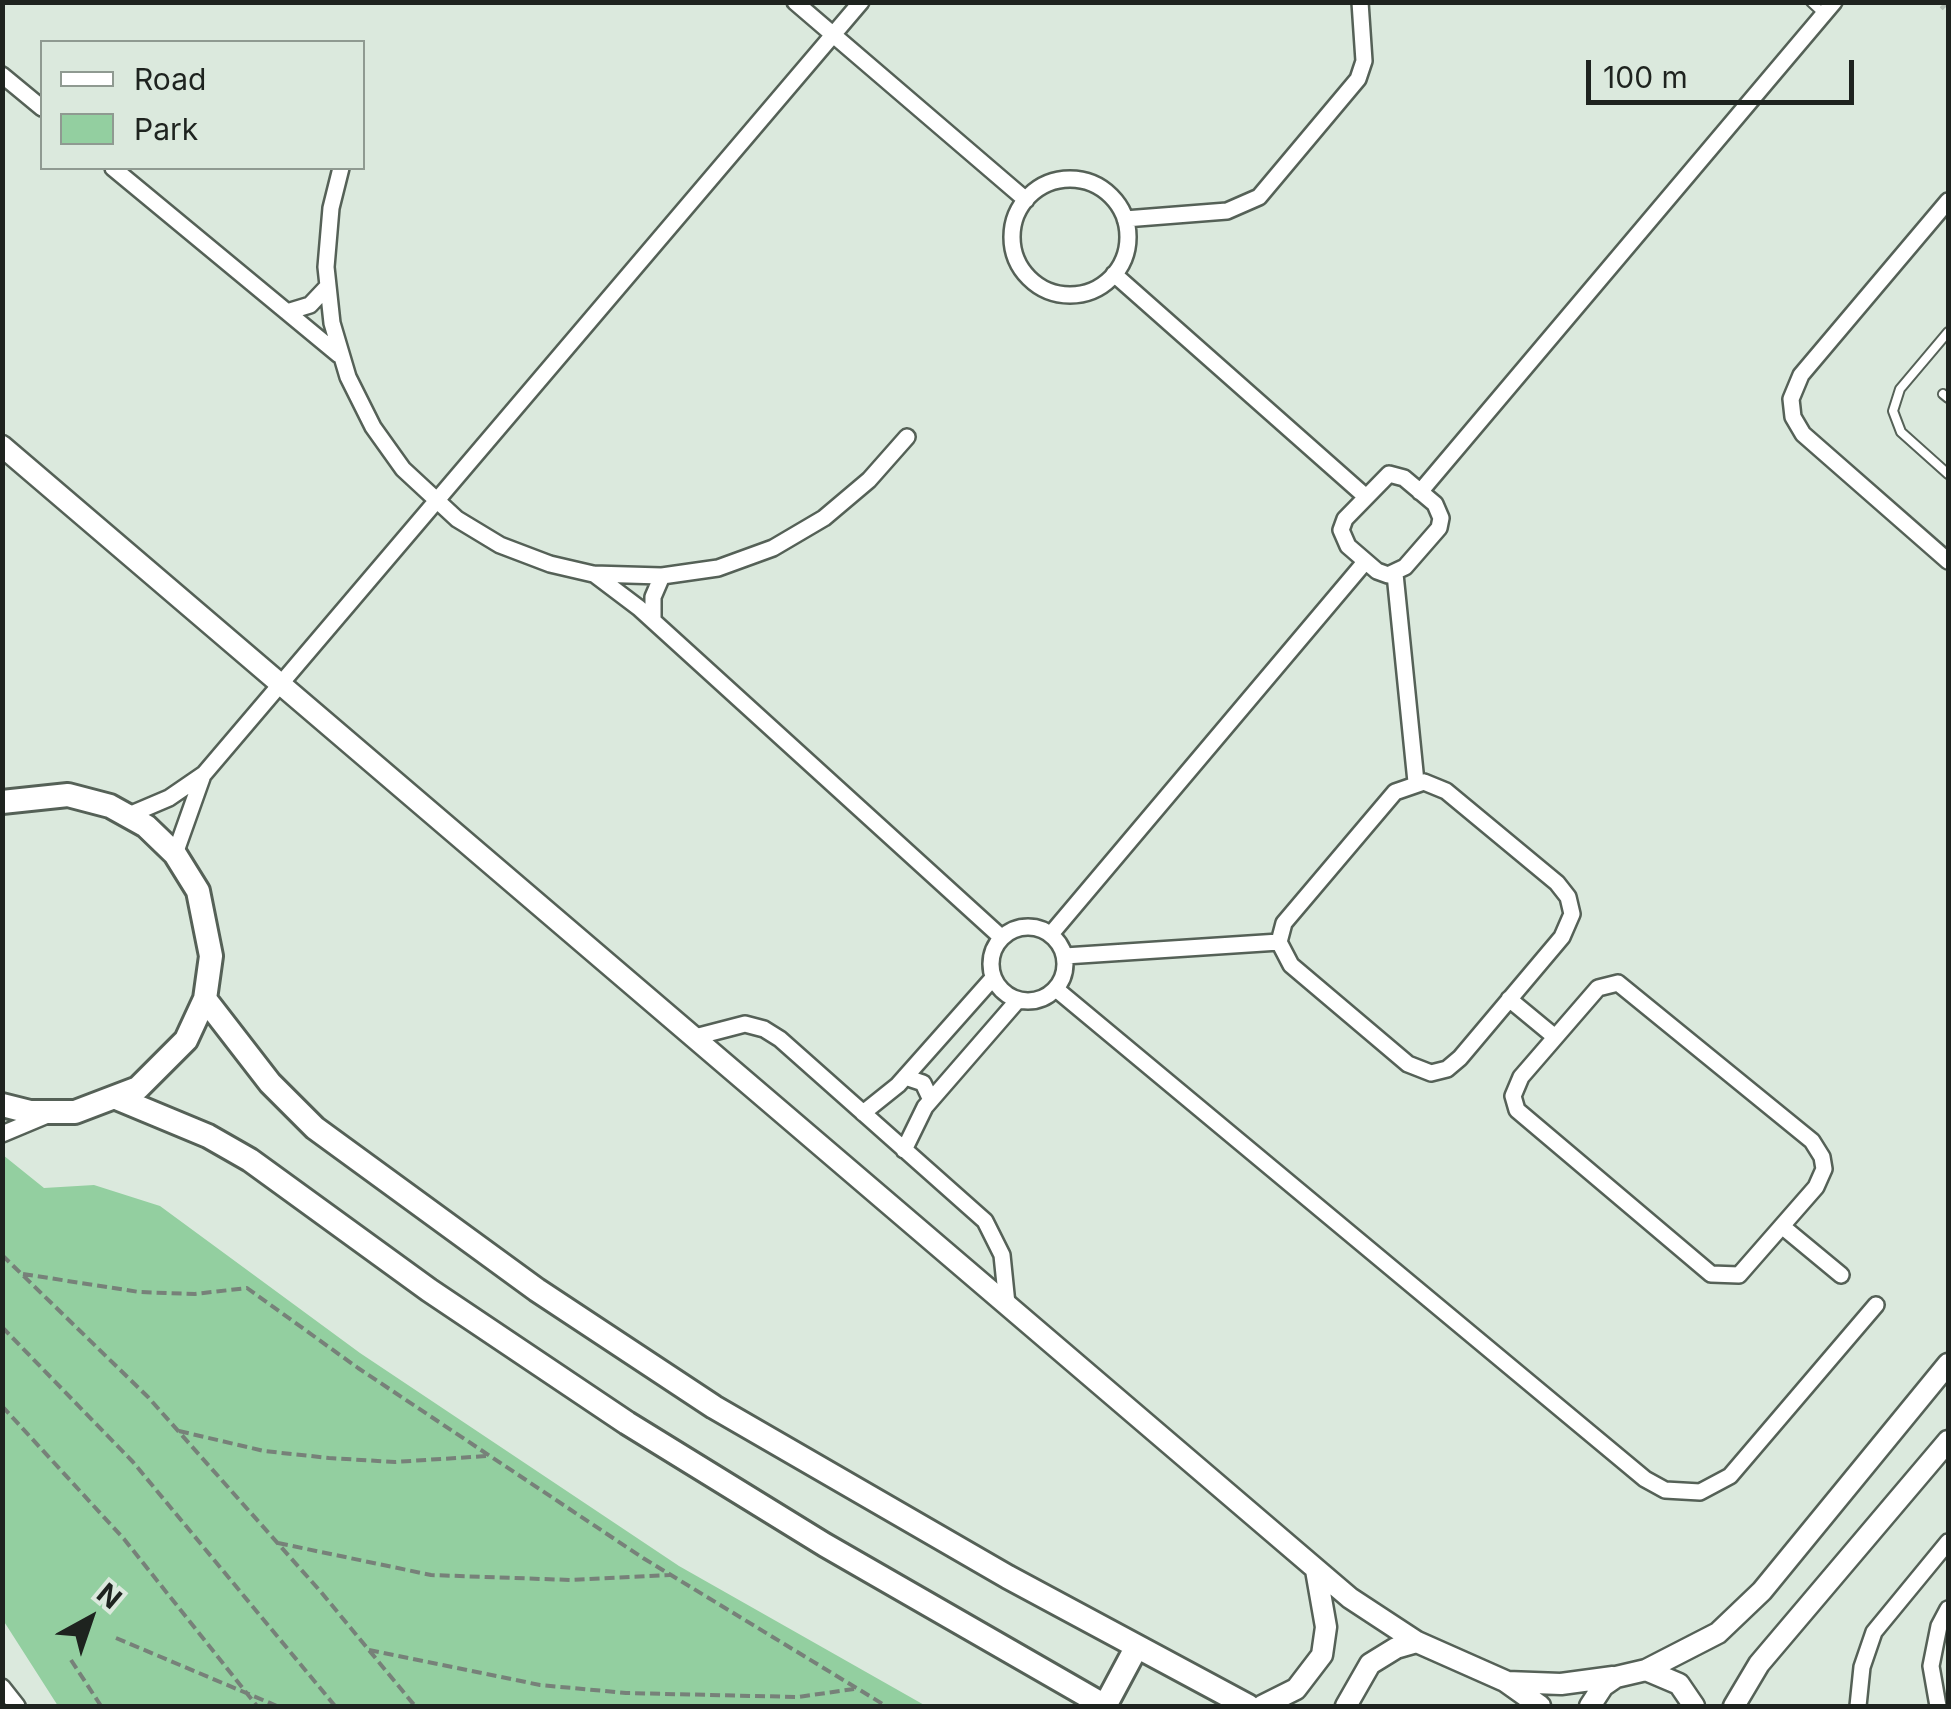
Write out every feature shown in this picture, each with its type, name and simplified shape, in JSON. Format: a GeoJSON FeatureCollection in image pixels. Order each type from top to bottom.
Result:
{"type":"FeatureCollection","features":[{"type":"Feature","properties":{"kind":"main road"},"geometry":{"type":"LineString","coordinates":[[2,802],[68,795],[129,815],[175,854],[198,891],[210,934],[204,999],[173,1058],[118,1099],[52,1113],[2,1105]]}},
{"type":"Feature","properties":{"kind":"main road"},"geometry":{"type":"LineString","coordinates":[[204,999],[270,1084],[315,1128],[537,1290],[714,1408],[1136,1648],[1248,1706]]}},
{"type":"Feature","properties":{"kind":"main road"},"geometry":{"type":"LineString","coordinates":[[118,1099],[208,1136],[250,1160],[430,1290],[627,1423],[826,1546],[1105,1706],[1136,1648]]}},
{"type":"Feature","properties":{"kind":"street"},"geometry":{"type":"LineString","coordinates":[[795,2],[1026,200]]}},
{"type":"Feature","properties":{"kind":"street"},"geometry":{"type":"LineString","coordinates":[[129,815],[169,798],[204,774],[861,2]]}},
{"type":"Feature","properties":{"kind":"street"},"geometry":{"type":"LineString","coordinates":[[1125,219],[1227,211],[1259,197],[1358,79],[1364,60],[1360,2]]}},
{"type":"Feature","properties":{"kind":"street"},"geometry":{"type":"LineString","coordinates":[[1420,492],[1829,8]]}},
{"type":"Feature","properties":{"kind":"street"},"geometry":{"type":"LineString","coordinates":[[2,74],[40,106]]}},
{"type":"Feature","properties":{"kind":"street"},"geometry":{"type":"LineString","coordinates":[[115,170],[342,358]]}},
{"type":"Feature","properties":{"kind":"street"},"geometry":{"type":"LineString","coordinates":[[341,170],[327,237],[327,287],[342,358],[373,427],[404,469],[436,503],[500,545],[550,564],[594,574],[662,576],[718,568],[800,534],[848,500],[907,437]]}},
{"type":"Feature","properties":{"kind":"street"},"geometry":{"type":"LineString","coordinates":[[1087,181],[1114,200],[1125,219],[1128,242],[1114,274],[1098,288],[1076,294],[1054,292],[1034,282],[1020,264],[1013,243],[1015,220],[1026,200],[1053,182],[1087,181]]}},
{"type":"Feature","properties":{"kind":"street"},"geometry":{"type":"LineString","coordinates":[[1948,201],[1800,375],[1791,408],[1803,434],[1948,561]]}},
{"type":"Feature","properties":{"kind":"street"},"geometry":{"type":"LineString","coordinates":[[1114,274],[1366,496]]}},
{"type":"Feature","properties":{"kind":"street"},"geometry":{"type":"LineString","coordinates":[[287,312],[310,305],[327,287]]}},
{"type":"Feature","properties":{"kind":"street"},"geometry":{"type":"LineString","coordinates":[[2,446],[1316,1570],[1417,1642],[1506,1682],[1540,1706]]}},
{"type":"Feature","properties":{"kind":"street"},"geometry":{"type":"LineString","coordinates":[[1395,574],[1382,574],[1365,562],[1344,542],[1342,530],[1345,519],[1384,476],[1394,474],[1438,509],[1440,524],[1395,574],[1416,782]]}},
{"type":"Feature","properties":{"kind":"street"},"geometry":{"type":"LineString","coordinates":[[1051,934],[1365,562]]}},
{"type":"Feature","properties":{"kind":"street"},"geometry":{"type":"LineString","coordinates":[[594,574],[652,620],[1001,937]]}},
{"type":"Feature","properties":{"kind":"street"},"geometry":{"type":"LineString","coordinates":[[652,620],[653,597],[662,576]]}},
{"type":"Feature","properties":{"kind":"street"},"geometry":{"type":"LineString","coordinates":[[175,854],[204,774]]}},
{"type":"Feature","properties":{"kind":"street"},"geometry":{"type":"LineString","coordinates":[[1416,782],[1446,791],[1568,896],[1572,914],[1567,930],[1509,999],[1454,1064],[1439,1072],[1422,1071],[1408,1064],[1291,965],[1279,942],[1284,922],[1389,798],[1416,782]]}},
{"type":"Feature","properties":{"kind":"street"},"geometry":{"type":"LineString","coordinates":[[1026,926],[1051,934],[1064,956],[1064,974],[1056,988],[1042,998],[1018,1000],[1002,992],[993,978],[990,960],[1001,937],[1026,926]]}},
{"type":"Feature","properties":{"kind":"street"},"geometry":{"type":"LineString","coordinates":[[1064,956],[1279,942]]}},
{"type":"Feature","properties":{"kind":"street"},"geometry":{"type":"LineString","coordinates":[[862,1112],[905,1077],[993,978]]}},
{"type":"Feature","properties":{"kind":"street"},"geometry":{"type":"LineString","coordinates":[[1613,982],[1629,987],[1820,1151],[1824,1170],[1820,1182],[1783,1227],[1745,1271],[1718,1276],[1540,1133],[1517,1110],[1514,1089],[1598,988],[1613,982]]}},
{"type":"Feature","properties":{"kind":"street"},"geometry":{"type":"LineString","coordinates":[[1056,988],[1645,1479],[1666,1490],[1700,1492],[1730,1476],[1876,1304]]}},
{"type":"Feature","properties":{"kind":"street"},"geometry":{"type":"LineString","coordinates":[[1509,999],[1555,1037]]}},
{"type":"Feature","properties":{"kind":"street"},"geometry":{"type":"LineString","coordinates":[[904,1150],[914,1123],[931,1100],[1018,1000]]}},
{"type":"Feature","properties":{"kind":"street"},"geometry":{"type":"LineString","coordinates":[[695,1038],[735,1025],[764,1028],[990,1228],[1002,1255],[1007,1304]]}},
{"type":"Feature","properties":{"kind":"street"},"geometry":{"type":"LineString","coordinates":[[905,1077],[923,1083],[931,1100]]}},
{"type":"Feature","properties":{"kind":"street"},"geometry":{"type":"LineString","coordinates":[[2,1134],[52,1113]]}},
{"type":"Feature","properties":{"kind":"street"},"geometry":{"type":"LineString","coordinates":[[1783,1227],[1840,1275]]}},
{"type":"Feature","properties":{"kind":"street"},"geometry":{"type":"LineString","coordinates":[[1506,1682],[1561,1684],[1646,1670],[1718,1632],[1762,1591],[1948,1364]]}},
{"type":"Feature","properties":{"kind":"street"},"geometry":{"type":"LineString","coordinates":[[1734,1706],[1759,1664],[1948,1441]]}},
{"type":"Feature","properties":{"kind":"street"},"geometry":{"type":"LineString","coordinates":[[1858,1706],[1862,1668],[1874,1632],[1948,1542]]}},
{"type":"Feature","properties":{"kind":"street"},"geometry":{"type":"LineString","coordinates":[[1262,1706],[1296,1689],[1322,1655],[1326,1627],[1316,1570]]}},
{"type":"Feature","properties":{"kind":"street"},"geometry":{"type":"LineString","coordinates":[[1938,1706],[1932,1656],[1948,1608]]}},
{"type":"Feature","properties":{"kind":"street"},"geometry":{"type":"LineString","coordinates":[[1346,1706],[1370,1664],[1396,1648],[1417,1642]]}},
{"type":"Feature","properties":{"kind":"street"},"geometry":{"type":"LineString","coordinates":[[1646,1670],[1679,1684],[1694,1706]]}},
{"type":"Feature","properties":{"kind":"street"},"geometry":{"type":"LineString","coordinates":[[1590,1706],[1616,1677]]}},
{"type":"Feature","properties":{"kind":"street"},"geometry":{"type":"LineString","coordinates":[[2,1687],[17,1706]]}},
{"type":"Feature","properties":{"kind":"lane"},"geometry":{"type":"LineString","coordinates":[[1810,2],[1829,8]]}},
{"type":"Feature","properties":{"kind":"lane"},"geometry":{"type":"LineString","coordinates":[[1948,332],[1900,389],[1894,411],[1901,432],[1948,474]]}},
{"type":"Feature","properties":{"kind":"path"},"geometry":{"type":"LineString","coordinates":[[2,1255],[179,1431],[414,1706]]}},
{"type":"Feature","properties":{"kind":"path"},"geometry":{"type":"LineString","coordinates":[[23,1274],[139,1292],[195,1294],[247,1288],[488,1455],[671,1575],[886,1706]]}},
{"type":"Feature","properties":{"kind":"path"},"geometry":{"type":"LineString","coordinates":[[2,1327],[133,1462],[335,1706]]}},
{"type":"Feature","properties":{"kind":"path"},"geometry":{"type":"LineString","coordinates":[[2,1406],[124,1539],[257,1706]]}},
{"type":"Feature","properties":{"kind":"path"},"geometry":{"type":"LineString","coordinates":[[179,1431],[264,1451],[330,1458],[395,1462],[488,1455]]}},
{"type":"Feature","properties":{"kind":"path"},"geometry":{"type":"LineString","coordinates":[[278,1544],[431,1575],[572,1580],[671,1575]]}},
{"type":"Feature","properties":{"kind":"path"},"geometry":{"type":"LineString","coordinates":[[116,1638],[277,1706]]}},
{"type":"Feature","properties":{"kind":"path"},"geometry":{"type":"LineString","coordinates":[[369,1650],[540,1685],[626,1694],[798,1697],[854,1688]]}},
{"type":"Feature","properties":{"kind":"path"},"geometry":{"type":"LineString","coordinates":[[71,1660],[102,1706]]}},
{"type":"Feature","properties":{"kind":"green space"},"geometry":{"type":"Polygon","coordinates":[[[3,1155],[44,1188],[94,1185],[160,1206],[360,1353],[679,1566],[926,1706],[58,1706],[3,1620],[3,1155]]]}},
{"type":"Feature","properties":{"kind":"tunnel"},"geometry":{"type":"LineString","coordinates":[[1945,2],[1948,5]]}}]}
